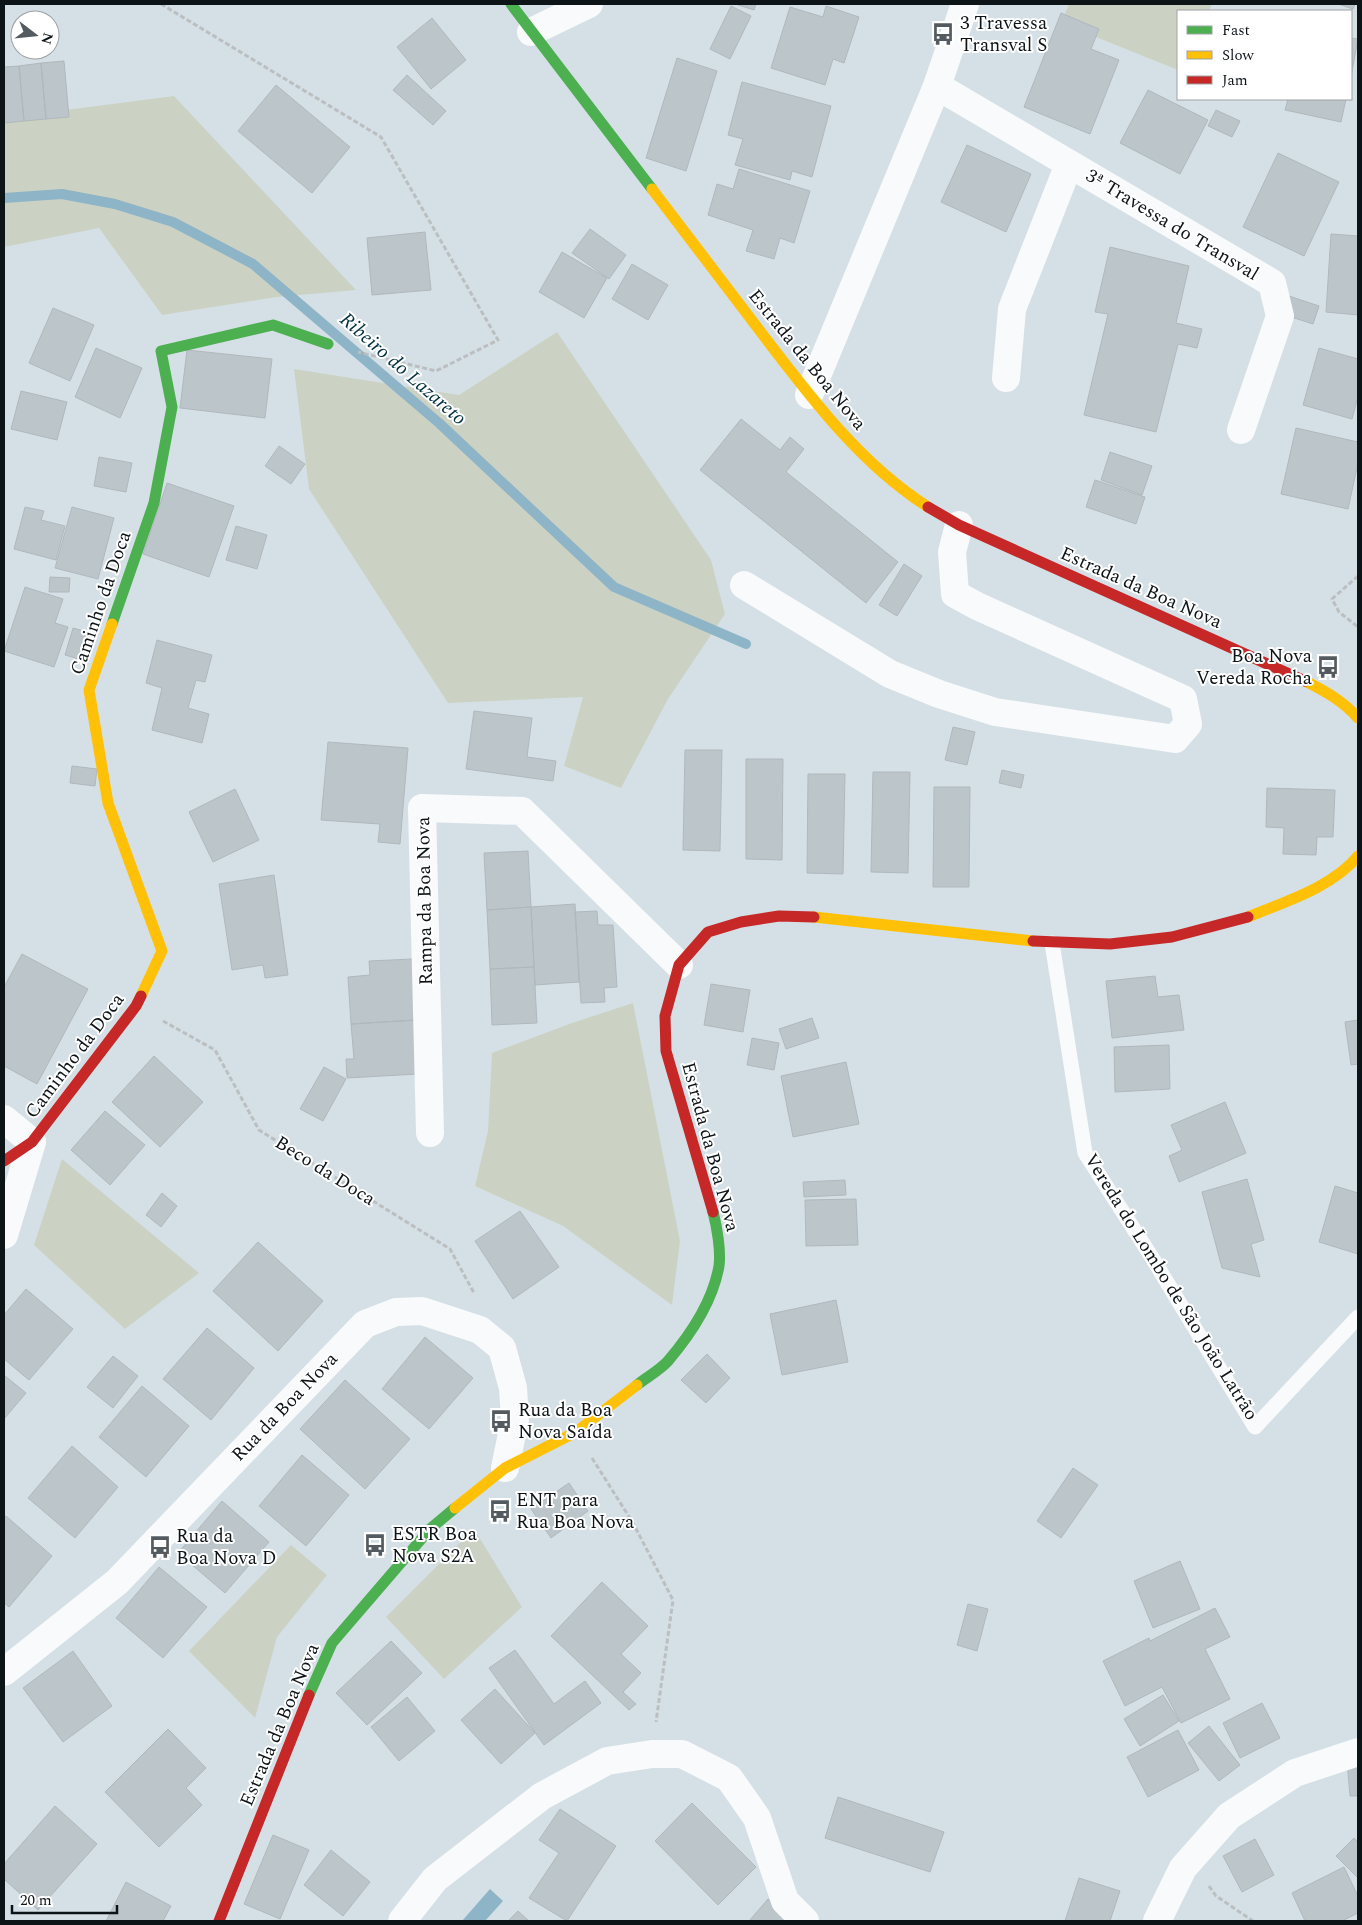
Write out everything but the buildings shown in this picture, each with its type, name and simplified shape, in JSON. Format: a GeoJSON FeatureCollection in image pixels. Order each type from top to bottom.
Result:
{"type":"FeatureCollection","features":[{"type":"Feature","properties":{"kind":"main road","name":"Estrada da Boa Nova"},"geometry":{"type":"LineString","coordinates":[[511,4],[809,396],[853,444],[888,477],[923,504],[959,525],[1328,692],[1349,708],[1358,718]]}},
{"type":"Feature","properties":{"kind":"main road","name":"Caminho da Doca"},"geometry":{"type":"LineString","coordinates":[[32,1142],[136,1006],[162,951],[108,803],[90,690],[154,503],[172,407],[161,352],[273,325],[328,344]]}},
{"type":"Feature","properties":{"kind":"main road","name":"Estrada da Boa Nova"},"geometry":{"type":"LineString","coordinates":[[219,1921],[304,1707],[332,1643],[430,1529],[505,1468],[576,1432],[667,1362],[701,1315],[710,1294],[718,1265],[716,1225],[666,1051],[665,1016],[679,966],[708,932],[741,922],[778,916],[811,917],[1052,943],[1110,944],[1172,937],[1242,919],[1311,891],[1350,866],[1358,856]]}},
{"type":"Feature","properties":{"kind":"main road"},"geometry":{"type":"LineString","coordinates":[[4,1161],[32,1142]]}},
{"type":"Feature","properties":{"kind":"street"},"geometry":{"type":"LineString","coordinates":[[531,32],[589,4]]}},
{"type":"Feature","properties":{"kind":"street"},"geometry":{"type":"LineString","coordinates":[[809,396],[937,86],[965,4]]}},
{"type":"Feature","properties":{"kind":"street","name":"3ª Travessa do Transval"},"geometry":{"type":"LineString","coordinates":[[937,86],[1272,283],[1280,316],[1241,430]]}},
{"type":"Feature","properties":{"kind":"street","name":"3ª Travessa do Transval"},"geometry":{"type":"LineString","coordinates":[[1006,378],[1012,308],[1069,164]]}},
{"type":"Feature","properties":{"kind":"street"},"geometry":{"type":"LineString","coordinates":[[744,585],[890,674],[939,694],[995,712],[1175,739],[1188,724],[1182,699],[977,606],[955,594],[952,552],[959,525]]}},
{"type":"Feature","properties":{"kind":"street","name":"Rampa da Boa Nova"},"geometry":{"type":"LineString","coordinates":[[430,1133],[422,808],[522,811],[679,966]]}},
{"type":"Feature","properties":{"kind":"street"},"geometry":{"type":"LineString","coordinates":[[4,1119],[32,1142],[4,1235]]}},
{"type":"Feature","properties":{"kind":"street","name":"Rua da Boa Nova"},"geometry":{"type":"LineString","coordinates":[[4,1672],[117,1582],[365,1324],[396,1312],[422,1311],[480,1330],[502,1348],[513,1388],[515,1420],[505,1468]]}},
{"type":"Feature","properties":{"kind":"street"},"geometry":{"type":"LineString","coordinates":[[1157,1921],[1184,1868],[1229,1816],[1295,1773],[1358,1752]]}},
{"type":"Feature","properties":{"kind":"street"},"geometry":{"type":"LineString","coordinates":[[402,1921],[435,1879],[542,1796],[607,1761],[652,1754],[682,1754],[729,1778],[757,1818],[785,1902],[805,1921]]}},
{"type":"Feature","properties":{"kind":"lane","name":"Vereda do Lombo de São João Latrão"},"geometry":{"type":"LineString","coordinates":[[1052,943],[1085,1153],[1151,1256],[1255,1428],[1358,1317]]}},
{"type":"Feature","properties":{"kind":"path"},"geometry":{"type":"LineString","coordinates":[[161,4],[381,137],[498,340],[436,371],[328,344]]}},
{"type":"Feature","properties":{"kind":"path"},"geometry":{"type":"LineString","coordinates":[[1358,576],[1332,599],[1339,612],[1358,627]]}},
{"type":"Feature","properties":{"kind":"path","name":"Beco da Doca"},"geometry":{"type":"LineString","coordinates":[[136,1006],[214,1050],[259,1130],[450,1248],[476,1298]]}},
{"type":"Feature","properties":{"kind":"path"},"geometry":{"type":"LineString","coordinates":[[576,1432],[634,1523],[673,1600],[652,1754]]}},
{"type":"Feature","properties":{"kind":"path"},"geometry":{"type":"LineString","coordinates":[[1190,1861],[1216,1896],[1254,1921]]}},
{"type":"Feature","properties":{"kind":"green space"},"geometry":{"type":"Polygon","coordinates":[[[1069,4],[1212,4],[1209,10],[1177,10],[1177,70],[1061,23],[1069,4]]]}},
{"type":"Feature","properties":{"kind":"green space"},"geometry":{"type":"Polygon","coordinates":[[[174,96],[356,290],[277,297],[162,315],[99,228],[4,247],[4,118],[174,96]]]}},
{"type":"Feature","properties":{"kind":"green space"},"geometry":{"type":"Polygon","coordinates":[[[557,332],[711,560],[725,614],[668,699],[621,788],[564,766],[583,697],[448,703],[309,489],[294,369],[459,395],[557,332]]]}},
{"type":"Feature","properties":{"kind":"green space"},"geometry":{"type":"Polygon","coordinates":[[[633,1003],[680,1241],[672,1305],[563,1226],[475,1186],[488,1131],[492,1053],[572,1023],[633,1003]]]}},
{"type":"Feature","properties":{"kind":"green space"},"geometry":{"type":"Polygon","coordinates":[[[62,1159],[199,1273],[125,1329],[34,1245],[62,1159]]]}},
{"type":"Feature","properties":{"kind":"green space"},"geometry":{"type":"Polygon","coordinates":[[[474,1529],[522,1607],[444,1679],[386,1617],[474,1529]]]}},
{"type":"Feature","properties":{"kind":"green space"},"geometry":{"type":"Polygon","coordinates":[[[291,1545],[327,1575],[277,1637],[255,1718],[189,1651],[291,1545]]]}},
{"type":"Feature","properties":{"kind":"water"},"geometry":{"type":"Polygon","coordinates":[[[490,1889],[503,1901],[485,1921],[462,1921],[490,1889]]]}},
{"type":"Feature","properties":{"kind":"waterway","name":"Ribeiro do Lazareto"},"geometry":{"type":"LineString","coordinates":[[4,198],[62,194],[115,204],[173,222],[253,264],[439,423],[614,587],[746,644]]}},
{"type":"Feature","properties":{"kind":"traffic: fast"},"geometry":{"type":"LineString","coordinates":[[511,4],[652,189]]}},
{"type":"Feature","properties":{"kind":"traffic: fast"},"geometry":{"type":"LineString","coordinates":[[112,624],[154,503],[172,407],[161,351],[273,325],[328,344]]}},
{"type":"Feature","properties":{"kind":"traffic: fast"},"geometry":{"type":"LineString","coordinates":[[637,1385],[668,1361],[685,1340],[712,1292],[719,1266],[718,1239],[713,1212]]}},
{"type":"Feature","properties":{"kind":"traffic: fast"},"geometry":{"type":"LineString","coordinates":[[309,1695],[332,1643],[430,1529],[455,1508]]}},
{"type":"Feature","properties":{"kind":"traffic: slow"},"geometry":{"type":"LineString","coordinates":[[652,189],[816,403],[857,449],[903,489],[928,507]]}},
{"type":"Feature","properties":{"kind":"traffic: slow"},"geometry":{"type":"LineString","coordinates":[[112,624],[89,690],[108,803],[162,951],[141,996]]}},
{"type":"Feature","properties":{"kind":"traffic: slow"},"geometry":{"type":"LineString","coordinates":[[1305,681],[1346,706],[1358,718]]}},
{"type":"Feature","properties":{"kind":"traffic: slow"},"geometry":{"type":"LineString","coordinates":[[1248,917],[1322,885],[1348,867],[1358,856]]}},
{"type":"Feature","properties":{"kind":"traffic: slow"},"geometry":{"type":"LineString","coordinates":[[814,917],[1033,941]]}},
{"type":"Feature","properties":{"kind":"traffic: slow"},"geometry":{"type":"LineString","coordinates":[[455,1508],[505,1468],[576,1432],[637,1385]]}},
{"type":"Feature","properties":{"kind":"traffic: jam"},"geometry":{"type":"LineString","coordinates":[[928,507],[959,525],[1305,681]]}},
{"type":"Feature","properties":{"kind":"traffic: jam"},"geometry":{"type":"LineString","coordinates":[[713,1212],[666,1051],[665,1016],[679,965],[708,932],[741,922],[779,916],[814,917]]}},
{"type":"Feature","properties":{"kind":"traffic: jam"},"geometry":{"type":"LineString","coordinates":[[1033,941],[1110,944],[1172,937],[1248,917]]}},
{"type":"Feature","properties":{"kind":"traffic: jam"},"geometry":{"type":"LineString","coordinates":[[4,1161],[32,1142],[136,1006],[141,996]]}},
{"type":"Feature","properties":{"kind":"traffic: jam"},"geometry":{"type":"LineString","coordinates":[[219,1921],[309,1695]]}},
{"type":"Feature","properties":{"kind":"place","name":"3 Travessa Transval S"},"geometry":{"type":"Point","coordinates":[943,34]}},
{"type":"Feature","properties":{"kind":"place","name":"Boa Nova Vereda Rocha"},"geometry":{"type":"Point","coordinates":[1328,667]}},
{"type":"Feature","properties":{"kind":"place","name":"Rua da Boa Nova Saída"},"geometry":{"type":"Point","coordinates":[501,1421]}},
{"type":"Feature","properties":{"kind":"place","name":"ENT para Rua Boa Nova"},"geometry":{"type":"Point","coordinates":[500,1511]}},
{"type":"Feature","properties":{"kind":"place","name":"ESTR Boa Nova S2A"},"geometry":{"type":"Point","coordinates":[375,1545]}},
{"type":"Feature","properties":{"kind":"place","name":"Rua da Boa Nova D"},"geometry":{"type":"Point","coordinates":[160,1547]}}]}
